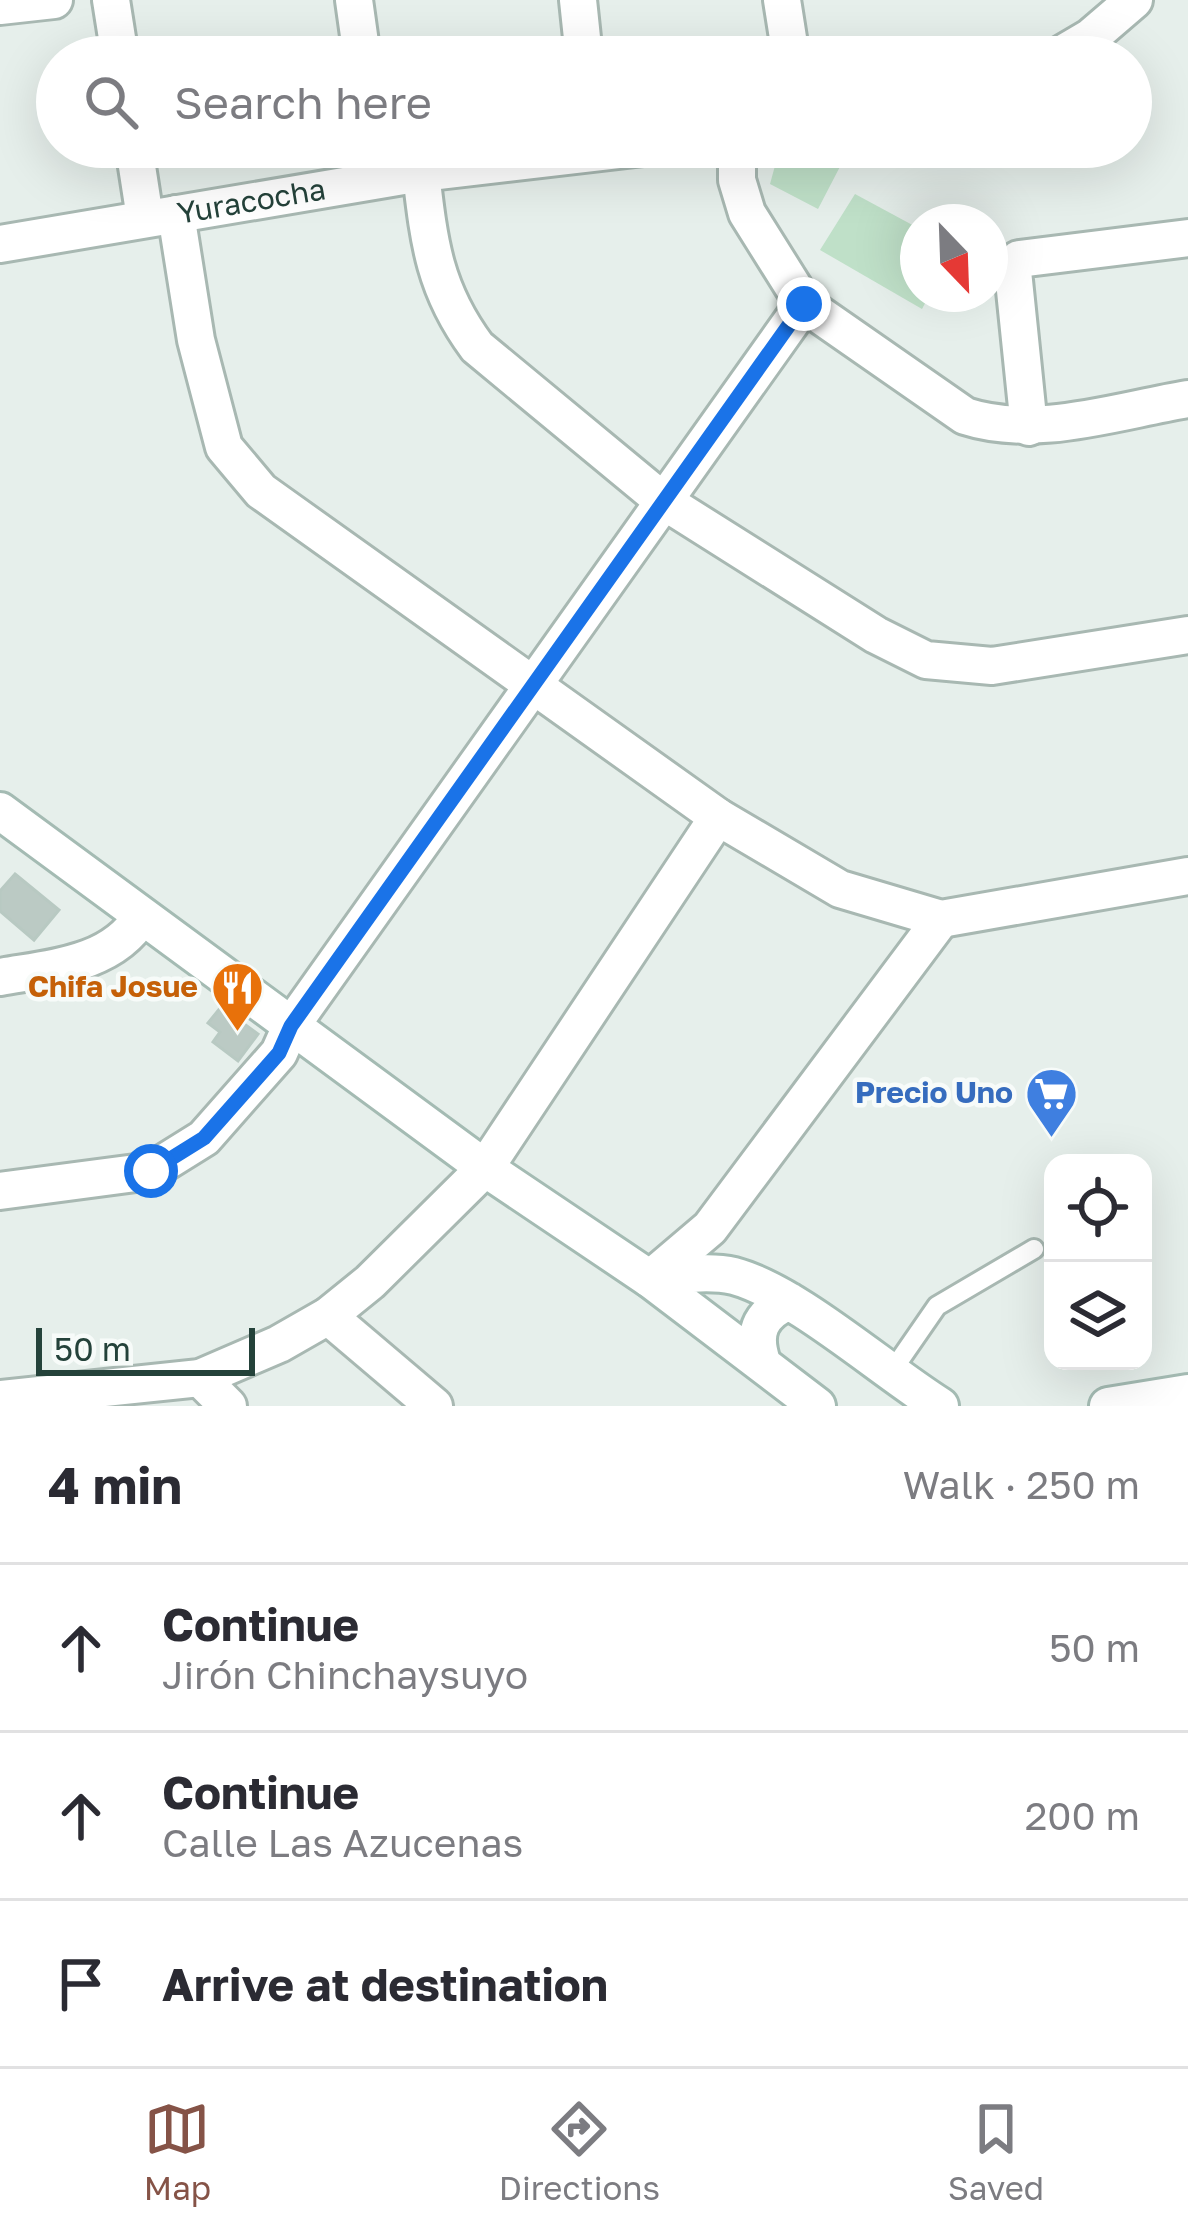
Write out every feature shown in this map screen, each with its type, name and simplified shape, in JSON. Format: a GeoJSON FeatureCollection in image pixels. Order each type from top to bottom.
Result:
{"type":"FeatureCollection","features":[{"type":"Feature","properties":{"kind":"street"},"geometry":{"type":"LineString","coordinates":[[0,5],[54,0]]}},
{"type":"Feature","properties":{"kind":"street"},"geometry":{"type":"LineString","coordinates":[[111,0],[117,36]]}},
{"type":"Feature","properties":{"kind":"street"},"geometry":{"type":"LineString","coordinates":[[354,0],[359,36]]}},
{"type":"Feature","properties":{"kind":"street"},"geometry":{"type":"LineString","coordinates":[[578,0],[582,36]]}},
{"type":"Feature","properties":{"kind":"street"},"geometry":{"type":"LineString","coordinates":[[782,0],[788,36]]}},
{"type":"Feature","properties":{"kind":"street"},"geometry":{"type":"LineString","coordinates":[[1092,36],[1134,0]]}},
{"type":"Feature","properties":{"kind":"street"},"geometry":{"type":"LineString","coordinates":[[142,168],[160,216],[224,447],[261,490],[718,817],[840,889],[941,919],[1188,876]]}},
{"type":"Feature","properties":{"kind":"street","name":"Yuracocha"},"geometry":{"type":"LineString","coordinates":[[0,244],[160,216],[357,168]]}},
{"type":"Feature","properties":{"kind":"street","name":"Yuracocha"},"geometry":{"type":"LineString","coordinates":[[402,168],[422,172],[453,168]]}},
{"type":"Feature","properties":{"kind":"street"},"geometry":{"type":"LineString","coordinates":[[737,168],[747,213],[804,304],[965,416],[991,425],[1029,427],[1188,399]]}},
{"type":"Feature","properties":{"kind":"street"},"geometry":{"type":"LineString","coordinates":[[422,172],[430,254],[449,306],[505,374],[662,500],[876,635],[926,660],[992,666],[1188,635]]}},
{"type":"Feature","properties":{"kind":"street"},"geometry":{"type":"LineString","coordinates":[[1029,427],[1013,271],[1019,259],[1188,238]]}},
{"type":"Feature","properties":{"kind":"street"},"geometry":{"type":"LineString","coordinates":[[0,1191],[151,1171],[204,1138],[279,1053],[291,1026],[804,304]]}},
{"type":"Feature","properties":{"kind":"street"},"geometry":{"type":"LineString","coordinates":[[0,811],[485,1168],[650,1279],[817,1406]]}},
{"type":"Feature","properties":{"kind":"street"},"geometry":{"type":"LineString","coordinates":[[0,1399],[200,1378],[328,1316],[370,1282],[485,1168],[718,817]]}},
{"type":"Feature","properties":{"kind":"street"},"geometry":{"type":"LineString","coordinates":[[0,977],[84,961],[132,932],[141,916]]}},
{"type":"Feature","properties":{"kind":"street"},"geometry":{"type":"LineString","coordinates":[[650,1279],[710,1228],[941,919]]}},
{"type":"Feature","properties":{"kind":"street"},"geometry":{"type":"LineString","coordinates":[[650,1279],[729,1275],[789,1301],[940,1406]]}},
{"type":"Feature","properties":{"kind":"street"},"geometry":{"type":"LineString","coordinates":[[762,1362],[756,1344],[759,1324],[771,1309],[789,1301]]}},
{"type":"Feature","properties":{"kind":"street"},"geometry":{"type":"LineString","coordinates":[[328,1316],[434,1406]]}},
{"type":"Feature","properties":{"kind":"street"},"geometry":{"type":"LineString","coordinates":[[200,1378],[228,1406]]}},
{"type":"Feature","properties":{"kind":"street"},"geometry":{"type":"LineString","coordinates":[[1108,1406],[1188,1393]]}},
{"type":"Feature","properties":{"kind":"lane"},"geometry":{"type":"LineString","coordinates":[[890,1374],[937,1306],[1034,1249]]}},
{"type":"Feature","properties":{"kind":"green space"},"geometry":{"type":"Polygon","coordinates":[[[774,168],[839,168],[818,209],[770,184],[774,168]]]}},
{"type":"Feature","properties":{"kind":"green space"},"geometry":{"type":"Polygon","coordinates":[[[855,194],[900,218],[900,296],[820,250],[855,194]]]}},
{"type":"Feature","properties":{"kind":"building"},"geometry":{"type":"Polygon","coordinates":[[[15,874],[59,910],[34,940],[0,911],[0,891],[15,874]]]}},
{"type":"Feature","properties":{"kind":"building","name":"Chifa Josue"},"geometry":{"type":"Polygon","coordinates":[[[221,1007],[258,1034],[238,1061],[213,1042],[220,1032],[208,1023],[221,1007]]]}},
{"type":"Feature","properties":{"kind":"place","name":"Chifa Josue"},"geometry":{"type":"Point","coordinates":[237,1033]}},
{"type":"Feature","properties":{"kind":"place","name":"Precio Uno"},"geometry":{"type":"Point","coordinates":[1052,1139]}},
{"type":"Feature","properties":{"kind":"route"},"geometry":{"type":"LineString","coordinates":[[151,1171],[204,1138],[279,1053],[291,1026],[804,304]]}}]}
